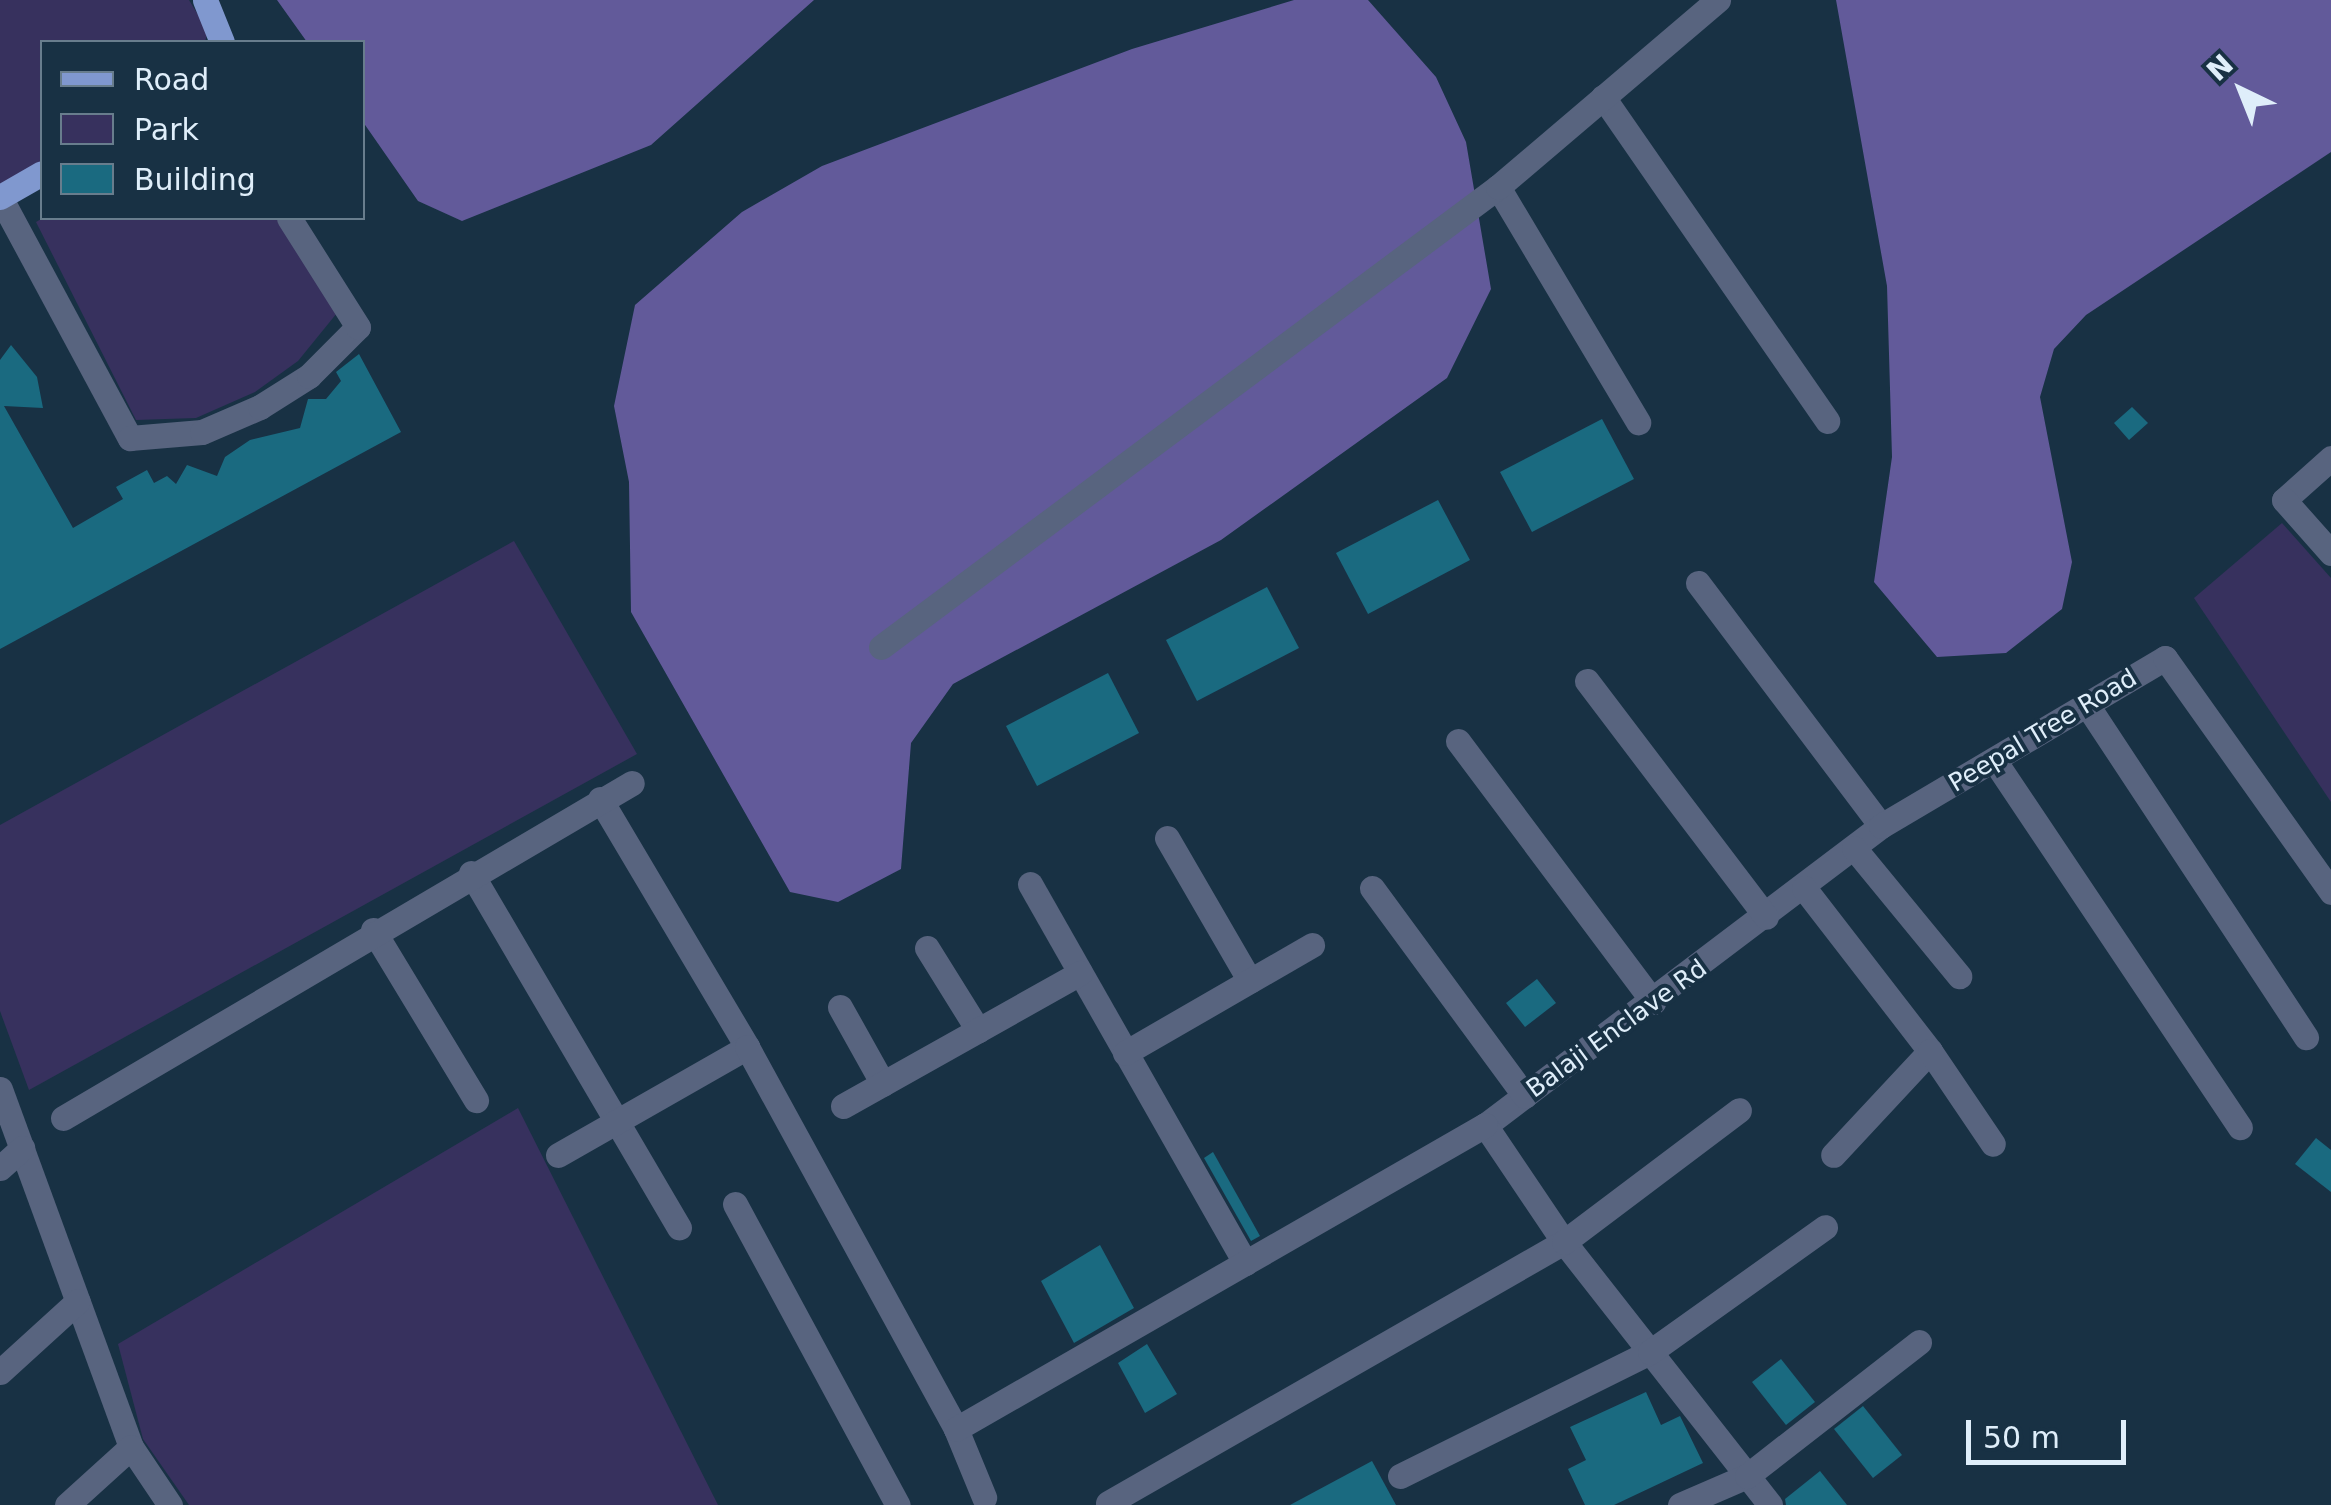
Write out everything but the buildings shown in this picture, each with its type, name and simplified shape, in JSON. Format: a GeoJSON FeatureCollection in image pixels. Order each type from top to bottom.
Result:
{"type":"FeatureCollection","features":[{"type":"Feature","properties":{"kind":"main road"},"geometry":{"type":"LineString","coordinates":[[205,0],[221,40]]}},
{"type":"Feature","properties":{"kind":"main road"},"geometry":{"type":"LineString","coordinates":[[0,197],[40,174]]}},
{"type":"Feature","properties":{"kind":"street"},"geometry":{"type":"LineString","coordinates":[[880,647],[1498,187],[1718,0]]}},
{"type":"Feature","properties":{"kind":"street"},"geometry":{"type":"LineString","coordinates":[[1604,97],[1826,421]]}},
{"type":"Feature","properties":{"kind":"street"},"geometry":{"type":"LineString","coordinates":[[1498,187],[1638,422]]}},
{"type":"Feature","properties":{"kind":"street"},"geometry":{"type":"LineString","coordinates":[[0,197],[130,438],[202,432],[260,407],[309,376],[358,326],[289,220]]}},
{"type":"Feature","properties":{"kind":"street"},"geometry":{"type":"LineString","coordinates":[[2331,458],[2284,500],[2331,553]]}},
{"type":"Feature","properties":{"kind":"street"},"geometry":{"type":"LineString","coordinates":[[1698,583],[1882,826]]}},
{"type":"Feature","properties":{"kind":"street","name":"Peepal Tree Road"},"geometry":{"type":"LineString","coordinates":[[1882,826],[2165,658],[2331,892]]}},
{"type":"Feature","properties":{"kind":"street"},"geometry":{"type":"LineString","coordinates":[[1588,681],[1766,917]]}},
{"type":"Feature","properties":{"kind":"street"},"geometry":{"type":"LineString","coordinates":[[2087,705],[2306,1038]]}},
{"type":"Feature","properties":{"kind":"street"},"geometry":{"type":"LineString","coordinates":[[1458,741],[1654,1002]]}},
{"type":"Feature","properties":{"kind":"street"},"geometry":{"type":"LineString","coordinates":[[1994,760],[2240,1127]]}},
{"type":"Feature","properties":{"kind":"street"},"geometry":{"type":"LineString","coordinates":[[63,1118],[373,930],[632,784]]}},
{"type":"Feature","properties":{"kind":"street"},"geometry":{"type":"LineString","coordinates":[[600,799],[747,1046],[956,1429],[984,1496]]}},
{"type":"Feature","properties":{"kind":"street","name":"Balaji Enclave Rd"},"geometry":{"type":"LineString","coordinates":[[956,1429],[1485,1126],[1882,826]]}},
{"type":"Feature","properties":{"kind":"street"},"geometry":{"type":"LineString","coordinates":[[1167,838],[1250,980]]}},
{"type":"Feature","properties":{"kind":"street"},"geometry":{"type":"LineString","coordinates":[[1854,848],[1959,976]]}},
{"type":"Feature","properties":{"kind":"street"},"geometry":{"type":"LineString","coordinates":[[471,873],[679,1227]]}},
{"type":"Feature","properties":{"kind":"street"},"geometry":{"type":"LineString","coordinates":[[1030,884],[1244,1264]]}},
{"type":"Feature","properties":{"kind":"street"},"geometry":{"type":"LineString","coordinates":[[1372,888],[1525,1096]]}},
{"type":"Feature","properties":{"kind":"street"},"geometry":{"type":"LineString","coordinates":[[1804,888],[1930,1050],[1994,1144]]}},
{"type":"Feature","properties":{"kind":"street"},"geometry":{"type":"LineString","coordinates":[[373,930],[476,1100]]}},
{"type":"Feature","properties":{"kind":"street"},"geometry":{"type":"LineString","coordinates":[[1126,1053],[1312,945]]}},
{"type":"Feature","properties":{"kind":"street"},"geometry":{"type":"LineString","coordinates":[[927,948],[978,1030]]}},
{"type":"Feature","properties":{"kind":"street"},"geometry":{"type":"LineString","coordinates":[[843,1106],[1080,972]]}},
{"type":"Feature","properties":{"kind":"street"},"geometry":{"type":"LineString","coordinates":[[840,1007],[883,1084]]}},
{"type":"Feature","properties":{"kind":"street"},"geometry":{"type":"LineString","coordinates":[[558,1155],[747,1046]]}},
{"type":"Feature","properties":{"kind":"street"},"geometry":{"type":"LineString","coordinates":[[1833,1155],[1930,1050]]}},
{"type":"Feature","properties":{"kind":"street"},"geometry":{"type":"LineString","coordinates":[[0,1089],[132,1446],[170,1505]]}},
{"type":"Feature","properties":{"kind":"street"},"geometry":{"type":"LineString","coordinates":[[1108,1503],[1564,1242],[1739,1110]]}},
{"type":"Feature","properties":{"kind":"street"},"geometry":{"type":"LineString","coordinates":[[1485,1126],[1564,1242],[1770,1505]]}},
{"type":"Feature","properties":{"kind":"street"},"geometry":{"type":"LineString","coordinates":[[0,1168],[22,1148]]}},
{"type":"Feature","properties":{"kind":"street"},"geometry":{"type":"LineString","coordinates":[[734,1204],[898,1505]]}},
{"type":"Feature","properties":{"kind":"street"},"geometry":{"type":"LineString","coordinates":[[1400,1476],[1650,1352],[1825,1227]]}},
{"type":"Feature","properties":{"kind":"street"},"geometry":{"type":"LineString","coordinates":[[0,1372],[78,1301]]}},
{"type":"Feature","properties":{"kind":"street"},"geometry":{"type":"LineString","coordinates":[[1680,1505],[1747,1476],[1919,1342]]}},
{"type":"Feature","properties":{"kind":"street"},"geometry":{"type":"LineString","coordinates":[[67,1505],[132,1446]]}},
{"type":"Feature","properties":{"kind":"green space"},"geometry":{"type":"Polygon","coordinates":[[[0,0],[189,0],[208,31],[206,40],[40,40],[40,162],[0,187],[0,0]]]}},
{"type":"Feature","properties":{"kind":"green space"},"geometry":{"type":"Polygon","coordinates":[[[280,220],[337,313],[298,361],[255,392],[196,418],[136,420],[36,222],[280,220]]]}},
{"type":"Feature","properties":{"kind":"green space"},"geometry":{"type":"Polygon","coordinates":[[[2282,523],[2331,578],[2331,802],[2194,598],[2282,523]]]}},
{"type":"Feature","properties":{"kind":"green space"},"geometry":{"type":"Polygon","coordinates":[[[514,541],[637,754],[29,1090],[0,1011],[0,825],[514,541]]]}},
{"type":"Feature","properties":{"kind":"green space"},"geometry":{"type":"Polygon","coordinates":[[[518,1108],[718,1505],[189,1505],[143,1439],[118,1344],[518,1108]]]}},
{"type":"Feature","properties":{"kind":"shaded area"},"geometry":{"type":"Polygon","coordinates":[[[277,0],[814,0],[651,145],[462,221],[418,201],[365,125],[365,40],[306,40],[277,0]]]}},
{"type":"Feature","properties":{"kind":"shaded area"},"geometry":{"type":"Polygon","coordinates":[[[1294,0],[1368,0],[1436,77],[1466,142],[1491,289],[1447,378],[1221,540],[953,684],[911,743],[901,869],[838,902],[790,892],[631,612],[629,482],[614,406],[635,305],[742,212],[822,166],[1132,49],[1294,0]]]}},
{"type":"Feature","properties":{"kind":"shaded area"},"geometry":{"type":"Polygon","coordinates":[[[1836,0],[2331,0],[2331,152],[2086,315],[2054,349],[2040,397],[2072,562],[2062,609],[2006,653],[1937,657],[1874,582],[1892,457],[1887,286],[1836,0]]]}}]}
